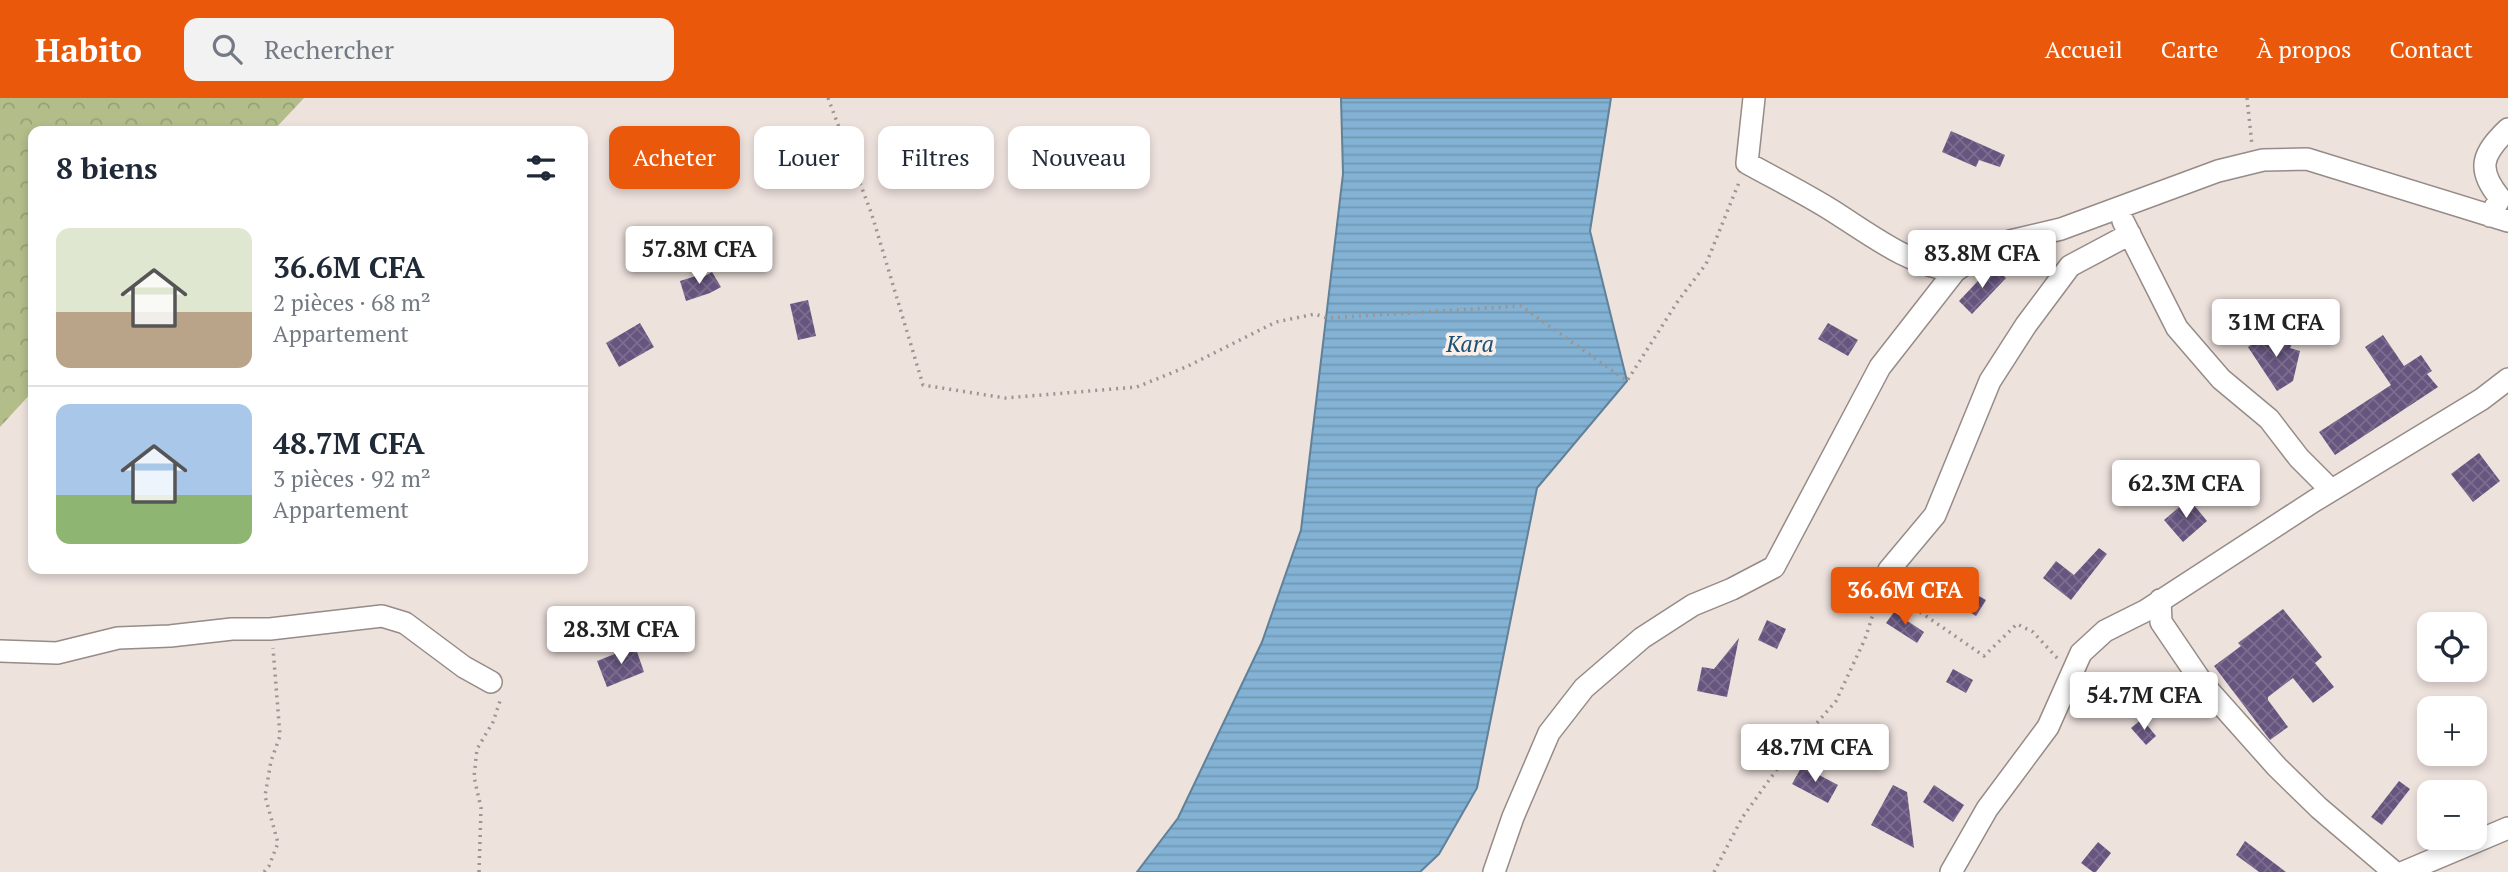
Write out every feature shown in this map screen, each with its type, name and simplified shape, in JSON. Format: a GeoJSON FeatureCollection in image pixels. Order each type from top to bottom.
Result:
{"type":"FeatureCollection","features":[{"type":"Feature","properties":{"kind":"street"},"geometry":{"type":"LineString","coordinates":[[1754,98],[1747,163],[1895,249],[1936,269],[1955,271]]}},
{"type":"Feature","properties":{"kind":"street"},"geometry":{"type":"LineString","coordinates":[[1494,872],[1513,817],[1549,733],[1584,688],[1642,638],[1693,605],[1774,567],[1881,367],[1955,271],[1987,249],[2061,229],[2218,171],[2263,160],[2307,159],[2499,218],[2500,198],[2487,182],[2484,168],[2491,146],[2508,129]]}},
{"type":"Feature","properties":{"kind":"street"},"geometry":{"type":"LineString","coordinates":[[2116,209],[2177,328],[2221,379],[2269,419],[2299,458],[2332,490]]}},
{"type":"Feature","properties":{"kind":"street"},"geometry":{"type":"LineString","coordinates":[[1883,585],[1889,570],[1935,514],[1990,381],[2026,326],[2070,266],[2130,234]]}},
{"type":"Feature","properties":{"kind":"street"},"geometry":{"type":"LineString","coordinates":[[1951,872],[1987,809],[2016,774],[2048,727],[2081,653],[2105,631],[2145,611],[2332,490],[2482,399],[2508,379]]}},
{"type":"Feature","properties":{"kind":"street"},"geometry":{"type":"LineString","coordinates":[[2160,600],[2161,622],[2203,684],[2277,767],[2329,817],[2394,872]]}},
{"type":"Feature","properties":{"kind":"street"},"geometry":{"type":"LineString","coordinates":[[0,651],[57,653],[118,638],[232,629],[270,629],[382,616],[405,623],[464,667],[491,682]]}},
{"type":"Feature","properties":{"kind":"street"},"geometry":{"type":"LineString","coordinates":[[2404,872],[2508,828]]}},
{"type":"Feature","properties":{"kind":"path"},"geometry":{"type":"LineString","coordinates":[[828,98],[872,215],[923,385],[1004,398],[1137,387],[1186,367],[1276,322],[1315,314],[1327,318],[1521,306],[1628,381],[1678,301],[1706,264],[1747,163]]}},
{"type":"Feature","properties":{"kind":"path"},"geometry":{"type":"LineString","coordinates":[[2247,98],[2252,145],[2263,160]]}},
{"type":"Feature","properties":{"kind":"path"},"geometry":{"type":"LineString","coordinates":[[1714,872],[1742,818],[1777,769],[1836,701],[1865,639],[1883,585],[1984,656],[2017,624],[2033,632],[2072,673]]}},
{"type":"Feature","properties":{"kind":"path"},"geometry":{"type":"LineString","coordinates":[[264,872],[278,843],[265,796],[271,761],[280,736],[270,629]]}},
{"type":"Feature","properties":{"kind":"path"},"geometry":{"type":"LineString","coordinates":[[480,872],[481,808],[474,778],[477,749],[493,722],[500,701],[491,682]]}},
{"type":"Feature","properties":{"kind":"green space"},"geometry":{"type":"Polygon","coordinates":[[[0,98],[304,98],[278,126],[28,126],[28,396],[0,427],[0,98]]]}},
{"type":"Feature","properties":{"kind":"water","name":"Kara"},"geometry":{"type":"Polygon","coordinates":[[[1341,98],[1611,98],[1590,231],[1627,381],[1537,488],[1477,788],[1439,854],[1420,872],[1137,872],[1178,818],[1262,642],[1301,530],[1343,174],[1341,98]]]}},
{"type":"Feature","properties":{"kind":"building"},"geometry":{"type":"Polygon","coordinates":[[[1951,131],[2005,155],[2000,167],[1979,160],[1976,167],[1942,152],[1951,131]]]}},
{"type":"Feature","properties":{"kind":"building"},"geometry":{"type":"Polygon","coordinates":[[[1993,265],[2006,278],[1972,314],[1959,301],[1993,265]]]}},
{"type":"Feature","properties":{"kind":"building"},"geometry":{"type":"Polygon","coordinates":[[[712,272],[721,287],[686,301],[680,281],[699,275],[700,279],[712,272]]]}},
{"type":"Feature","properties":{"kind":"building"},"geometry":{"type":"Polygon","coordinates":[[[808,300],[816,336],[798,340],[790,304],[808,300]]]}},
{"type":"Feature","properties":{"kind":"building"},"geometry":{"type":"Polygon","coordinates":[[[640,323],[654,347],[619,367],[606,343],[640,323]]]}},
{"type":"Feature","properties":{"kind":"building"},"geometry":{"type":"Polygon","coordinates":[[[1828,323],[1858,340],[1848,356],[1818,339],[1828,323]]]}},
{"type":"Feature","properties":{"kind":"building"},"geometry":{"type":"Polygon","coordinates":[[[2272,330],[2279,340],[2292,344],[2290,348],[2300,351],[2293,381],[2277,391],[2248,347],[2272,330]]]}},
{"type":"Feature","properties":{"kind":"building"},"geometry":{"type":"Polygon","coordinates":[[[2383,335],[2404,366],[2421,355],[2432,371],[2427,374],[2438,387],[2335,455],[2319,432],[2391,385],[2365,347],[2383,335]]]}},
{"type":"Feature","properties":{"kind":"building"},"geometry":{"type":"Polygon","coordinates":[[[2479,453],[2500,481],[2473,502],[2451,474],[2479,453]]]}},
{"type":"Feature","properties":{"kind":"building"},"geometry":{"type":"Polygon","coordinates":[[[2189,499],[2207,521],[2183,542],[2164,520],[2189,499]]]}},
{"type":"Feature","properties":{"kind":"building"},"geometry":{"type":"Polygon","coordinates":[[[2099,548],[2107,554],[2071,600],[2043,578],[2056,561],[2074,575],[2099,548]]]}},
{"type":"Feature","properties":{"kind":"building"},"geometry":{"type":"Polygon","coordinates":[[[1965,588],[1986,600],[1976,616],[1956,604],[1965,588]]]}},
{"type":"Feature","properties":{"kind":"building"},"geometry":{"type":"Polygon","coordinates":[[[2283,609],[2322,657],[2315,663],[2334,687],[2313,703],[2293,678],[2268,697],[2288,727],[2270,740],[2214,666],[2241,646],[2238,643],[2283,609]]]}},
{"type":"Feature","properties":{"kind":"building"},"geometry":{"type":"Polygon","coordinates":[[[1894,612],[1924,632],[1917,643],[1886,623],[1894,612]]]}},
{"type":"Feature","properties":{"kind":"building"},"geometry":{"type":"Polygon","coordinates":[[[1767,620],[1786,629],[1777,649],[1758,640],[1767,620]]]}},
{"type":"Feature","properties":{"kind":"building"},"geometry":{"type":"Polygon","coordinates":[[[1739,638],[1727,697],[1697,691],[1702,667],[1714,669],[1739,638]]]}},
{"type":"Feature","properties":{"kind":"building"},"geometry":{"type":"Polygon","coordinates":[[[635,646],[644,672],[607,687],[597,661],[635,646]]]}},
{"type":"Feature","properties":{"kind":"building"},"geometry":{"type":"Polygon","coordinates":[[[1953,669],[1973,680],[1966,693],[1946,682],[1953,669]]]}},
{"type":"Feature","properties":{"kind":"building"},"geometry":{"type":"Polygon","coordinates":[[[2142,719],[2156,736],[2146,745],[2131,728],[2142,719]]]}},
{"type":"Feature","properties":{"kind":"building"},"geometry":{"type":"Polygon","coordinates":[[[1802,766],[1838,785],[1828,803],[1792,784],[1802,766]]]}},
{"type":"Feature","properties":{"kind":"building"},"geometry":{"type":"Polygon","coordinates":[[[2399,781],[2410,789],[2382,825],[2371,817],[2399,781]]]}},
{"type":"Feature","properties":{"kind":"building"},"geometry":{"type":"Polygon","coordinates":[[[1893,785],[1907,792],[1914,848],[1871,825],[1893,785]]]}},
{"type":"Feature","properties":{"kind":"building"},"geometry":{"type":"Polygon","coordinates":[[[1934,785],[1964,805],[1953,822],[1923,802],[1934,785]]]}},
{"type":"Feature","properties":{"kind":"building"},"geometry":{"type":"Polygon","coordinates":[[[2245,841],[2286,872],[2259,872],[2236,855],[2245,841]]]}},
{"type":"Feature","properties":{"kind":"building"},"geometry":{"type":"Polygon","coordinates":[[[2098,842],[2111,853],[2096,872],[2093,872],[2081,863],[2098,842]]]}}]}
